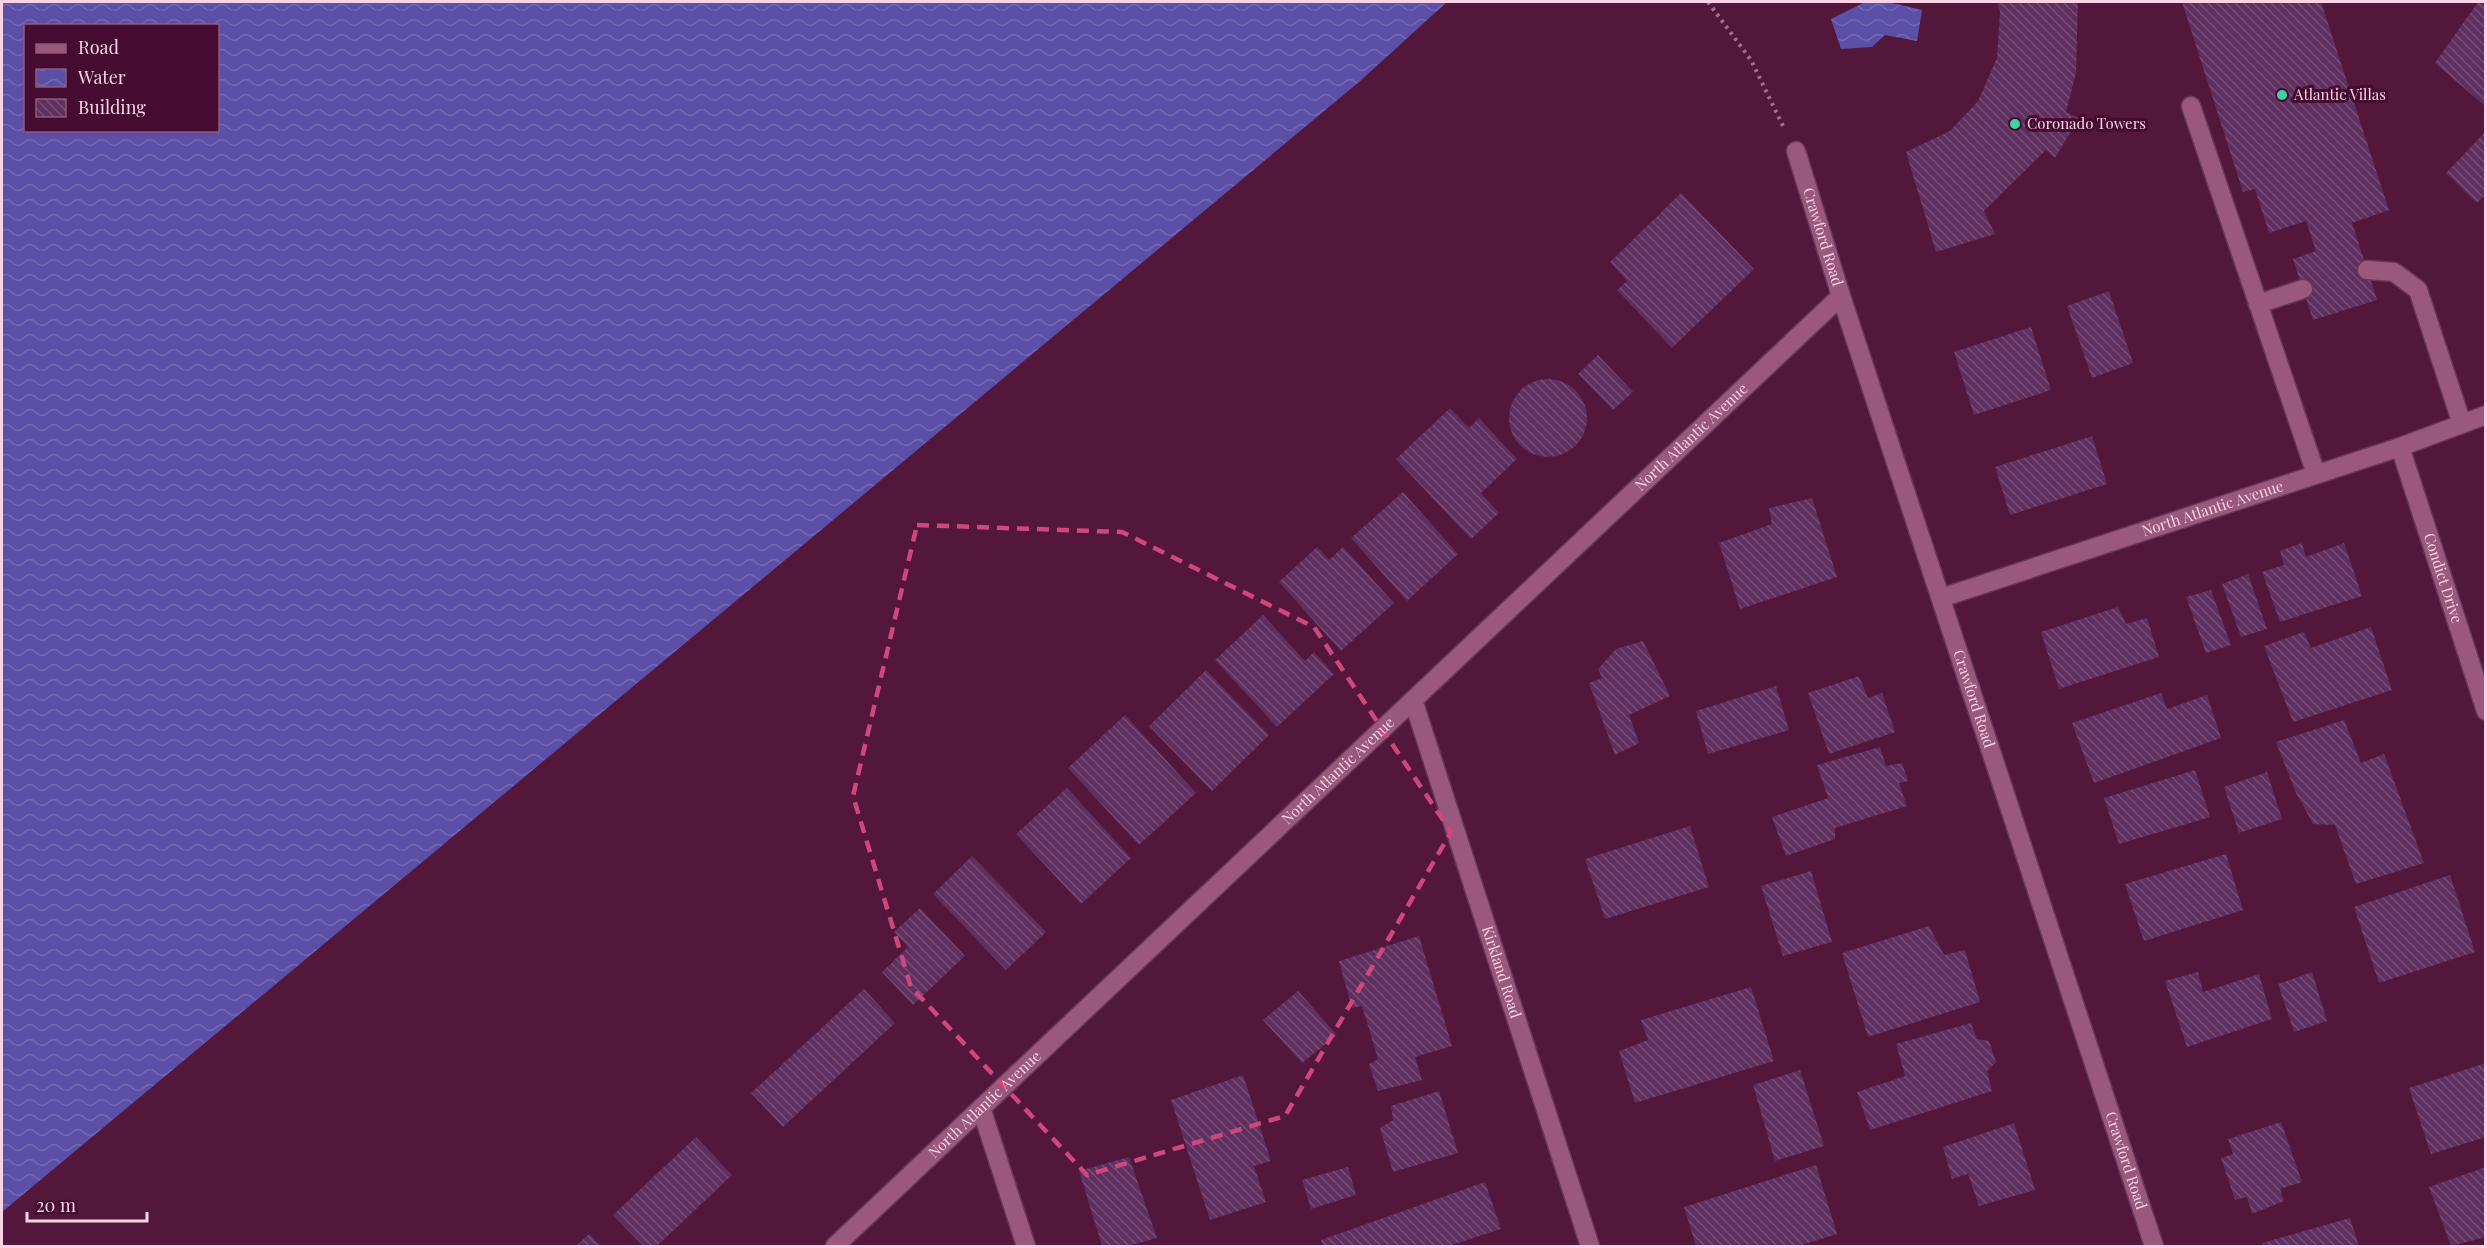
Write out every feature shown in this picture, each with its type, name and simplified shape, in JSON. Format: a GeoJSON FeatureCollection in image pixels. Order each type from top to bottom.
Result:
{"type":"FeatureCollection","features":[{"type":"Feature","properties":{"kind":"street"},"geometry":{"type":"LineString","coordinates":[[2190,106],[2316,474]]}},
{"type":"Feature","properties":{"kind":"street","name":"Crawford Road"},"geometry":{"type":"LineString","coordinates":[[1796,151],[1840,296],[2154,1246]]}},
{"type":"Feature","properties":{"kind":"street"},"geometry":{"type":"LineString","coordinates":[[2367,270],[2394,272],[2418,290],[2462,424]]}},
{"type":"Feature","properties":{"kind":"street"},"geometry":{"type":"LineString","coordinates":[[2258,304],[2303,289]]}},
{"type":"Feature","properties":{"kind":"street","name":"North Atlantic Avenue"},"geometry":{"type":"LineString","coordinates":[[835,1246],[1840,296]]}},
{"type":"Feature","properties":{"kind":"street","name":"North Atlantic Avenue"},"geometry":{"type":"LineString","coordinates":[[1941,598],[2400,447],[2486,415]]}},
{"type":"Feature","properties":{"kind":"street","name":"Condict Drive"},"geometry":{"type":"LineString","coordinates":[[2400,447],[2486,711]]}},
{"type":"Feature","properties":{"kind":"street","name":"Kirkland Road"},"geometry":{"type":"LineString","coordinates":[[1413,700],[1590,1246]]}},
{"type":"Feature","properties":{"kind":"street"},"geometry":{"type":"LineString","coordinates":[[981,1108],[1026,1246]]}},
{"type":"Feature","properties":{"kind":"path"},"geometry":{"type":"LineString","coordinates":[[1708,2],[1751,60],[1796,151]]}},
{"type":"Feature","properties":{"kind":"highlighted area"},"geometry":{"type":"Polygon","coordinates":[[[917,525],[1122,532],[1314,627],[1451,832],[1285,1116],[1087,1175],[911,987],[853,796],[917,525]]]}},
{"type":"Feature","properties":{"kind":"water"},"geometry":{"type":"Polygon","coordinates":[[[2,2],[1447,2],[1359,82],[2,1212],[2,2]]]}},
{"type":"Feature","properties":{"kind":"water"},"geometry":{"type":"Polygon","coordinates":[[[1865,2],[1888,2],[1922,10],[1917,41],[1885,35],[1872,47],[1841,49],[1831,19],[1865,2]]]}},
{"type":"Feature","properties":{"kind":"building","name":"Coronado Towers"},"geometry":{"type":"Polygon","coordinates":[[[1997,2],[2078,2],[2076,73],[2066,112],[2079,118],[2055,158],[2046,150],[1984,211],[1995,234],[1936,252],[1906,152],[1950,131],[1978,101],[1997,58],[2000,11],[1997,2]]]}},
{"type":"Feature","properties":{"kind":"building","name":"Atlantic Villas"},"geometry":{"type":"Polygon","coordinates":[[[2182,2],[2321,2],[2389,210],[2352,223],[2377,300],[2313,320],[2293,259],[2316,251],[2306,221],[2269,233],[2255,189],[2243,192],[2182,2]]]}},
{"type":"Feature","properties":{"kind":"building"},"geometry":{"type":"Polygon","coordinates":[[[2478,2],[2486,2],[2486,107],[2435,63],[2478,2]]]}},
{"type":"Feature","properties":{"kind":"building"},"geometry":{"type":"Polygon","coordinates":[[[2486,131],[2486,194],[2477,203],[2446,173],[2486,131]]]}},
{"type":"Feature","properties":{"kind":"building"},"geometry":{"type":"Polygon","coordinates":[[[1681,193],[1754,269],[1672,348],[1617,290],[1627,281],[1610,262],[1681,193]]]}},
{"type":"Feature","properties":{"kind":"building"},"geometry":{"type":"Polygon","coordinates":[[[2109,291],[2133,363],[2092,378],[2067,306],[2109,291]]]}},
{"type":"Feature","properties":{"kind":"building"},"geometry":{"type":"Polygon","coordinates":[[[2031,327],[2051,390],[1974,415],[1954,352],[2031,327]]]}},
{"type":"Feature","properties":{"kind":"building"},"geometry":{"type":"Polygon","coordinates":[[[1598,355],[1633,392],[1613,410],[1578,374],[1598,355]]]}},
{"type":"Feature","properties":{"kind":"building"},"geometry":{"type":"Polygon","coordinates":[[[1548,379],[1563,382],[1575,391],[1584,403],[1587,418],[1584,433],[1575,445],[1563,454],[1548,457],[1533,454],[1521,445],[1512,433],[1509,418],[1512,403],[1521,391],[1533,382],[1548,379]]]}},
{"type":"Feature","properties":{"kind":"building"},"geometry":{"type":"Polygon","coordinates":[[[1450,408],[1469,428],[1479,418],[1517,459],[1481,493],[1499,513],[1471,539],[1396,459],[1450,408]]]}},
{"type":"Feature","properties":{"kind":"building"},"geometry":{"type":"Polygon","coordinates":[[[2092,436],[2107,484],[2010,515],[1995,467],[2092,436]]]}},
{"type":"Feature","properties":{"kind":"building"},"geometry":{"type":"Polygon","coordinates":[[[1403,492],[1458,554],[1407,601],[1351,538],[1403,492]]]}},
{"type":"Feature","properties":{"kind":"building"},"geometry":{"type":"Polygon","coordinates":[[[1812,498],[1837,577],[1740,609],[1719,543],[1772,524],[1769,508],[1812,498]]]}},
{"type":"Feature","properties":{"kind":"building"},"geometry":{"type":"Polygon","coordinates":[[[2302,543],[2306,557],[2344,543],[2362,596],[2280,622],[2262,572],[2284,565],[2280,551],[2302,543]]]}},
{"type":"Feature","properties":{"kind":"building"},"geometry":{"type":"Polygon","coordinates":[[[1317,547],[1329,560],[1343,547],[1394,603],[1341,651],[1279,582],[1317,547]]]}},
{"type":"Feature","properties":{"kind":"building"},"geometry":{"type":"Polygon","coordinates":[[[2248,574],[2267,629],[2241,637],[2222,584],[2248,574]]]}},
{"type":"Feature","properties":{"kind":"building"},"geometry":{"type":"Polygon","coordinates":[[[2211,590],[2231,645],[2206,653],[2186,597],[2211,590]]]}},
{"type":"Feature","properties":{"kind":"building"},"geometry":{"type":"Polygon","coordinates":[[[2118,607],[2126,624],[2147,618],[2159,657],[2059,689],[2041,632],[2118,607]]]}},
{"type":"Feature","properties":{"kind":"building"},"geometry":{"type":"Polygon","coordinates":[[[1263,615],[1305,661],[1314,652],[1334,674],[1277,727],[1215,660],[1263,615]]]}},
{"type":"Feature","properties":{"kind":"building"},"geometry":{"type":"Polygon","coordinates":[[[2371,627],[2392,690],[2293,722],[2264,646],[2304,632],[2311,648],[2371,627]]]}},
{"type":"Feature","properties":{"kind":"building"},"geometry":{"type":"Polygon","coordinates":[[[1643,641],[1670,696],[1629,715],[1639,743],[1615,755],[1589,683],[1602,678],[1598,669],[1616,649],[1643,641]]]}},
{"type":"Feature","properties":{"kind":"building"},"geometry":{"type":"Polygon","coordinates":[[[1206,670],[1269,735],[1212,791],[1149,726],[1206,670]]]}},
{"type":"Feature","properties":{"kind":"building"},"geometry":{"type":"Polygon","coordinates":[[[1859,676],[1868,698],[1882,693],[1895,732],[1829,754],[1808,693],[1859,676]]]}},
{"type":"Feature","properties":{"kind":"building"},"geometry":{"type":"Polygon","coordinates":[[[1776,686],[1789,730],[1708,754],[1696,711],[1776,686]]]}},
{"type":"Feature","properties":{"kind":"building"},"geometry":{"type":"Polygon","coordinates":[[[2161,693],[2167,709],[2207,695],[2221,738],[2094,783],[2072,723],[2161,693]]]}},
{"type":"Feature","properties":{"kind":"building"},"geometry":{"type":"Polygon","coordinates":[[[1125,715],[1196,793],[1139,845],[1068,768],[1125,715]]]}},
{"type":"Feature","properties":{"kind":"building"},"geometry":{"type":"Polygon","coordinates":[[[2344,720],[2361,763],[2384,754],[2424,863],[2356,884],[2335,825],[2313,824],[2295,791],[2276,742],[2344,720]]]}},
{"type":"Feature","properties":{"kind":"building"},"geometry":{"type":"Polygon","coordinates":[[[1880,747],[1886,766],[1902,763],[1908,781],[1899,783],[1907,806],[1835,828],[1835,839],[1786,856],[1772,817],[1828,798],[1817,765],[1880,747]]]}},
{"type":"Feature","properties":{"kind":"building"},"geometry":{"type":"Polygon","coordinates":[[[2195,770],[2210,817],[2119,844],[2104,798],[2195,770]]]}},
{"type":"Feature","properties":{"kind":"building"},"geometry":{"type":"Polygon","coordinates":[[[2267,772],[2282,819],[2239,833],[2224,787],[2267,772]]]}},
{"type":"Feature","properties":{"kind":"building"},"geometry":{"type":"Polygon","coordinates":[[[1067,788],[1131,858],[1081,904],[1016,834],[1067,788]]]}},
{"type":"Feature","properties":{"kind":"building"},"geometry":{"type":"Polygon","coordinates":[[[1690,826],[1709,887],[1605,919],[1585,859],[1690,826]]]}},
{"type":"Feature","properties":{"kind":"building"},"geometry":{"type":"Polygon","coordinates":[[[2226,854],[2243,910],[2144,941],[2125,884],[2226,854]]]}},
{"type":"Feature","properties":{"kind":"building"},"geometry":{"type":"Polygon","coordinates":[[[972,856],[1046,932],[1006,970],[933,894],[972,856]]]}},
{"type":"Feature","properties":{"kind":"building"},"geometry":{"type":"Polygon","coordinates":[[[1811,871],[1832,942],[1783,956],[1761,886],[1811,871]]]}},
{"type":"Feature","properties":{"kind":"building"},"geometry":{"type":"Polygon","coordinates":[[[2450,875],[2475,952],[2379,983],[2354,907],[2450,875]]]}},
{"type":"Feature","properties":{"kind":"building"},"geometry":{"type":"Polygon","coordinates":[[[920,908],[965,956],[913,1005],[882,972],[908,947],[894,932],[920,908]]]}},
{"type":"Feature","properties":{"kind":"building"},"geometry":{"type":"Polygon","coordinates":[[[1929,926],[1944,955],[1965,950],[1980,1002],[1868,1037],[1842,953],[1929,926]]]}},
{"type":"Feature","properties":{"kind":"building"},"geometry":{"type":"Polygon","coordinates":[[[1419,936],[1452,1046],[1415,1057],[1422,1080],[1378,1091],[1369,1064],[1378,1059],[1362,1006],[1352,1008],[1339,961],[1419,936]]]}},
{"type":"Feature","properties":{"kind":"building"},"geometry":{"type":"Polygon","coordinates":[[[2198,972],[2203,992],[2259,974],[2272,1019],[2187,1047],[2165,981],[2198,972]]]}},
{"type":"Feature","properties":{"kind":"building"},"geometry":{"type":"Polygon","coordinates":[[[2312,972],[2327,1021],[2294,1032],[2278,984],[2312,972]]]}},
{"type":"Feature","properties":{"kind":"building"},"geometry":{"type":"Polygon","coordinates":[[[1751,987],[1774,1061],[1635,1103],[1619,1051],[1648,1040],[1641,1020],[1751,987]]]}},
{"type":"Feature","properties":{"kind":"building"},"geometry":{"type":"Polygon","coordinates":[[[864,989],[895,1023],[783,1127],[751,1093],[864,989]]]}},
{"type":"Feature","properties":{"kind":"building"},"geometry":{"type":"Polygon","coordinates":[[[1298,991],[1337,1035],[1302,1063],[1263,1020],[1298,991]]]}},
{"type":"Feature","properties":{"kind":"building"},"geometry":{"type":"Polygon","coordinates":[[[1971,1023],[1977,1039],[1989,1041],[1996,1062],[1987,1071],[1992,1091],[1870,1130],[1857,1092],[1905,1076],[1896,1044],[1971,1023]]]}},
{"type":"Feature","properties":{"kind":"building"},"geometry":{"type":"Polygon","coordinates":[[[2486,1063],[2486,1137],[2431,1154],[2409,1088],[2486,1063]]]}},
{"type":"Feature","properties":{"kind":"building"},"geometry":{"type":"Polygon","coordinates":[[[1800,1070],[1824,1146],[1775,1161],[1753,1085],[1800,1070]]]}},
{"type":"Feature","properties":{"kind":"building"},"geometry":{"type":"Polygon","coordinates":[[[1243,1075],[1271,1161],[1254,1166],[1266,1202],[1210,1220],[1171,1100],[1243,1075]]]}},
{"type":"Feature","properties":{"kind":"building"},"geometry":{"type":"Polygon","coordinates":[[[1439,1091],[1458,1153],[1393,1172],[1380,1128],[1393,1120],[1391,1106],[1439,1091]]]}},
{"type":"Feature","properties":{"kind":"building"},"geometry":{"type":"Polygon","coordinates":[[[2281,1122],[2302,1182],[2280,1189],[2284,1201],[2252,1214],[2247,1197],[2235,1200],[2221,1158],[2233,1154],[2228,1139],[2281,1122]]]}},
{"type":"Feature","properties":{"kind":"building"},"geometry":{"type":"Polygon","coordinates":[[[2014,1123],[2035,1190],[1979,1206],[1968,1174],[1952,1179],[1943,1147],[2014,1123]]]}},
{"type":"Feature","properties":{"kind":"building"},"geometry":{"type":"Polygon","coordinates":[[[696,1137],[732,1175],[657,1246],[643,1246],[613,1215],[696,1137]]]}},
{"type":"Feature","properties":{"kind":"building"},"geometry":{"type":"Polygon","coordinates":[[[1129,1157],[1157,1238],[1128,1246],[1102,1246],[1079,1171],[1129,1157]]]}},
{"type":"Feature","properties":{"kind":"building"},"geometry":{"type":"Polygon","coordinates":[[[1816,1165],[1837,1234],[1799,1246],[1696,1246],[1684,1207],[1816,1165]]]}},
{"type":"Feature","properties":{"kind":"building"},"geometry":{"type":"Polygon","coordinates":[[[1348,1167],[1356,1195],[1311,1209],[1302,1180],[1348,1167]]]}},
{"type":"Feature","properties":{"kind":"building"},"geometry":{"type":"Polygon","coordinates":[[[2486,1167],[2486,1237],[2451,1246],[2429,1187],[2486,1167]]]}},
{"type":"Feature","properties":{"kind":"building"},"geometry":{"type":"Polygon","coordinates":[[[1485,1182],[1501,1229],[1449,1246],[1323,1246],[1321,1240],[1485,1182]]]}},
{"type":"Feature","properties":{"kind":"building"},"geometry":{"type":"Polygon","coordinates":[[[2350,1218],[2359,1246],[2263,1246],[2262,1243],[2350,1218]]]}},
{"type":"Feature","properties":{"kind":"building"},"geometry":{"type":"Polygon","coordinates":[[[589,1234],[601,1246],[576,1246],[589,1234]]]}},
{"type":"Feature","properties":{"kind":"place","name":"Atlantic Villas"},"geometry":{"type":"Point","coordinates":[2282,95]}},
{"type":"Feature","properties":{"kind":"place","name":"Coronado Towers"},"geometry":{"type":"Point","coordinates":[2015,124]}}]}
